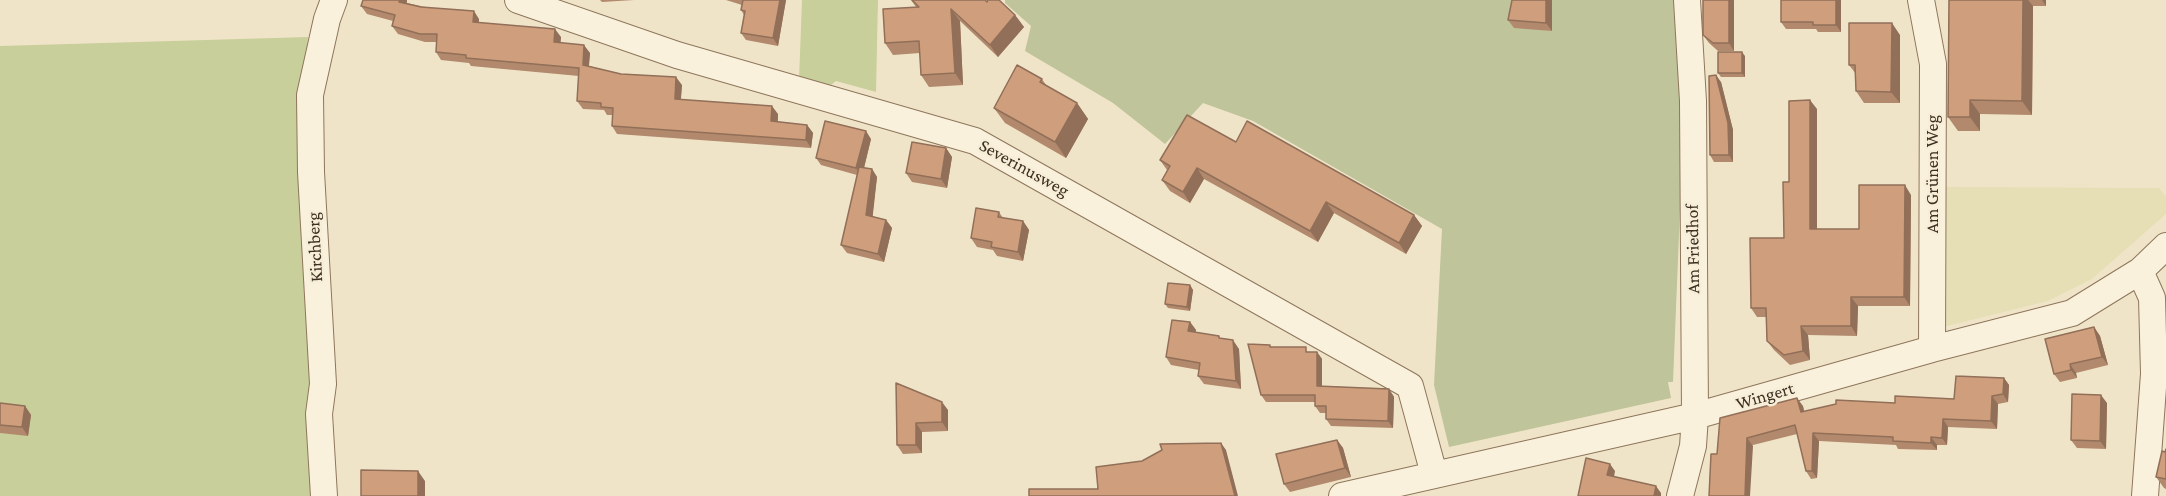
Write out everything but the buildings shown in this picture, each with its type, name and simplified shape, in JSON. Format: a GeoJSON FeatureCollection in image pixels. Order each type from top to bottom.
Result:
{"type":"FeatureCollection","features":[{"type":"Feature","properties":{"kind":"street","name":"Kirchberg"},"geometry":{"type":"LineString","coordinates":[[324,496],[319,414],[323,384],[311,172],[310,95],[327,19],[334,0]]}},
{"type":"Feature","properties":{"kind":"street","name":"Severinusweg"},"geometry":{"type":"LineString","coordinates":[[518,0],[677,55],[975,141],[1410,386],[1434,474]]}},
{"type":"Feature","properties":{"kind":"street","name":"Am Friedhof"},"geometry":{"type":"LineString","coordinates":[[1680,496],[1693,446],[1695,416],[1693,101],[1687,0]]}},
{"type":"Feature","properties":{"kind":"street","name":"Am Grünen Weg"},"geometry":{"type":"LineString","coordinates":[[1921,0],[1933,64],[1932,349]]}},
{"type":"Feature","properties":{"kind":"street","name":"Wingert"},"geometry":{"type":"LineString","coordinates":[[1342,496],[1695,416],[1932,349],[2072,313],[2140,271],[2166,246]]}},
{"type":"Feature","properties":{"kind":"street"},"geometry":{"type":"LineString","coordinates":[[2140,271],[2152,298],[2154,374],[2145,496]]}},
{"type":"Feature","properties":{"kind":"shaded area"},"geometry":{"type":"Polygon","coordinates":[[[1944,187],[2159,188],[2166,197],[2166,214],[2092,279],[2048,301],[1943,327],[1944,187]]]}},
{"type":"Feature","properties":{"kind":"green space"},"geometry":{"type":"Polygon","coordinates":[[[802,0],[878,0],[876,92],[836,81],[827,88],[799,80],[802,0]]]}},
{"type":"Feature","properties":{"kind":"green space"},"geometry":{"type":"Polygon","coordinates":[[[1005,0],[1681,0],[1687,37],[1673,382],[1668,382],[1671,398],[1449,447],[1434,385],[1442,229],[1253,121],[1203,103],[1165,144],[1113,103],[1025,51],[1031,26],[1005,3],[1005,0]]]}},
{"type":"Feature","properties":{"kind":"green space"},"geometry":{"type":"Polygon","coordinates":[[[308,37],[301,120],[310,260],[310,405],[314,496],[0,496],[0,46],[308,37]]]}}]}
